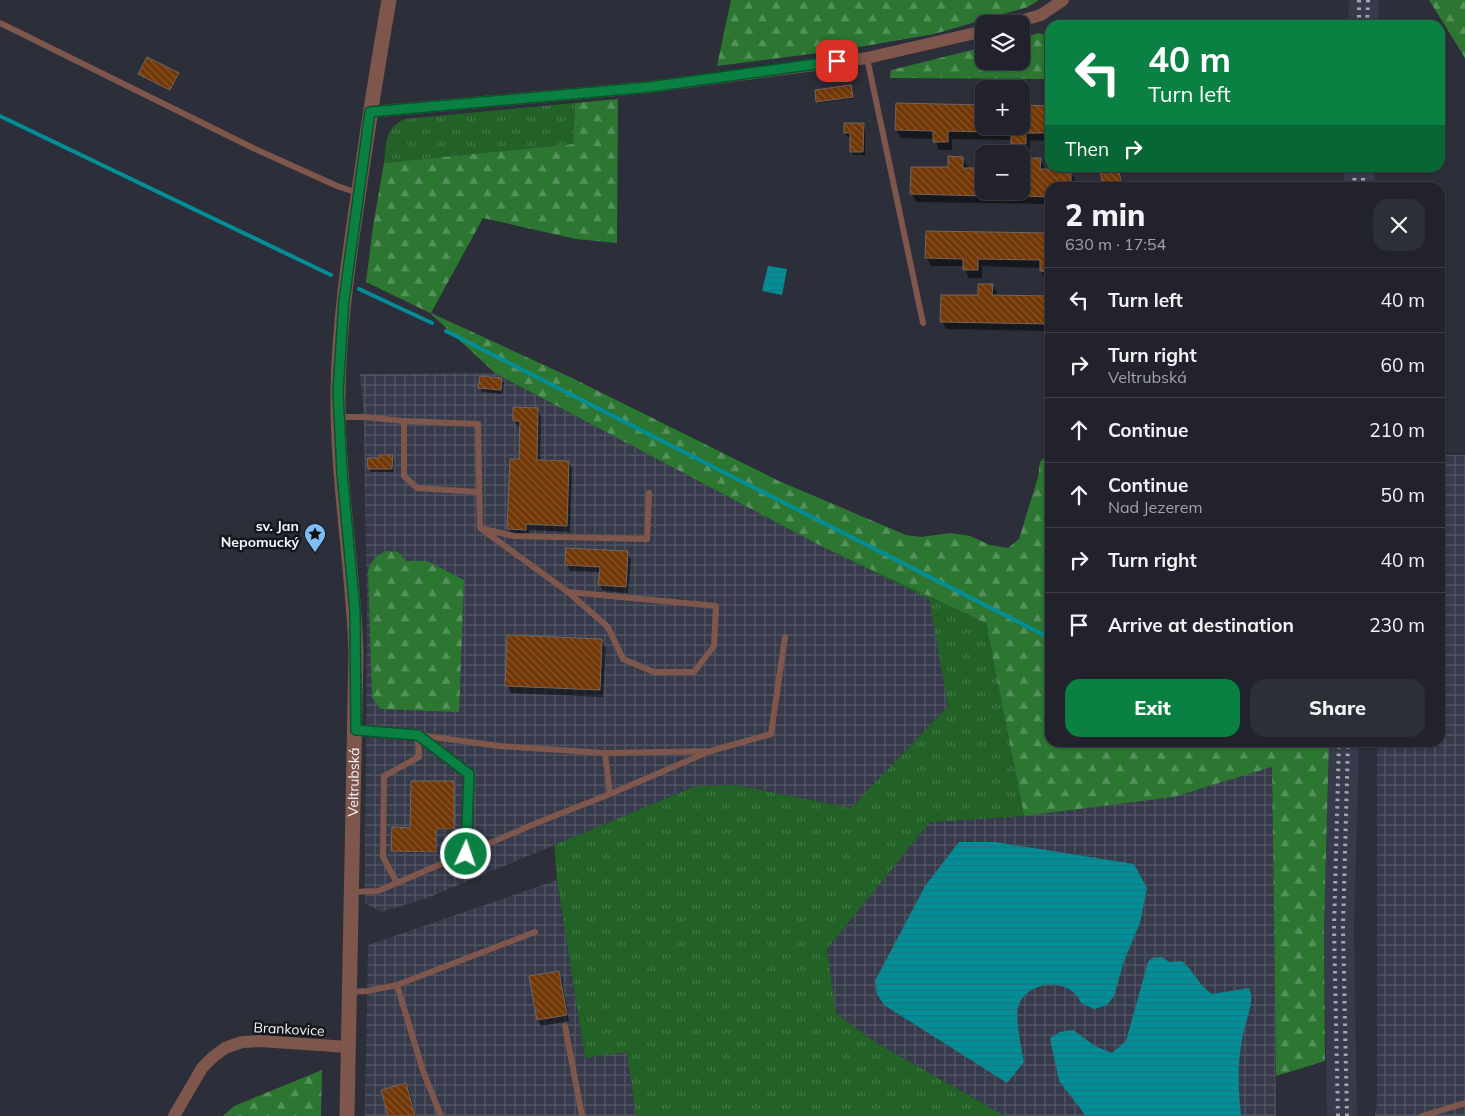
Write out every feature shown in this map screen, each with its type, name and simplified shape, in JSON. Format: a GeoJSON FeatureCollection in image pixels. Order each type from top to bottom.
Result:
{"type":"FeatureCollection","features":[{"type":"Feature","properties":{"kind":"street","name":"Veltrubská"},"geometry":{"type":"LineString","coordinates":[[347,1116],[356,730],[355,611],[338,417],[339,364],[344,300],[358,193],[389,0]]}},
{"type":"Feature","properties":{"kind":"street"},"geometry":{"type":"LineString","coordinates":[[1030,18],[1041,15],[1063,0]]}},
{"type":"Feature","properties":{"kind":"street"},"geometry":{"type":"LineString","coordinates":[[370,112],[650,87],[867,58],[975,33]]}},
{"type":"Feature","properties":{"kind":"street","name":"Brankovice"},"geometry":{"type":"LineString","coordinates":[[174,1116],[202,1068],[212,1057],[225,1048],[242,1042],[260,1041],[348,1047]]}},
{"type":"Feature","properties":{"kind":"lane"},"geometry":{"type":"LineString","coordinates":[[0,23],[253,148],[337,186],[358,193]]}},
{"type":"Feature","properties":{"kind":"lane"},"geometry":{"type":"LineString","coordinates":[[867,58],[923,323]]}},
{"type":"Feature","properties":{"kind":"lane"},"geometry":{"type":"LineString","coordinates":[[338,417],[478,424],[480,528]]}},
{"type":"Feature","properties":{"kind":"lane"},"geometry":{"type":"LineString","coordinates":[[404,421],[404,476],[417,488],[479,492]]}},
{"type":"Feature","properties":{"kind":"lane"},"geometry":{"type":"LineString","coordinates":[[480,528],[514,536],[647,539],[649,493]]}},
{"type":"Feature","properties":{"kind":"lane"},"geometry":{"type":"LineString","coordinates":[[480,528],[568,592],[608,627],[623,659],[654,672],[694,672],[714,646],[716,606],[568,592]]}},
{"type":"Feature","properties":{"kind":"lane"},"geometry":{"type":"LineString","coordinates":[[352,892],[378,891],[711,751],[771,734],[785,637]]}},
{"type":"Feature","properties":{"kind":"lane"},"geometry":{"type":"LineString","coordinates":[[356,730],[418,735],[500,746],[605,753],[711,751]]}},
{"type":"Feature","properties":{"kind":"lane"},"geometry":{"type":"LineString","coordinates":[[418,735],[469,774],[466,854]]}},
{"type":"Feature","properties":{"kind":"lane"},"geometry":{"type":"LineString","coordinates":[[397,883],[383,857],[384,776],[419,757],[418,735]]}},
{"type":"Feature","properties":{"kind":"lane"},"geometry":{"type":"LineString","coordinates":[[605,753],[610,794]]}},
{"type":"Feature","properties":{"kind":"lane"},"geometry":{"type":"LineString","coordinates":[[350,992],[367,991],[397,985],[535,932]]}},
{"type":"Feature","properties":{"kind":"lane"},"geometry":{"type":"LineString","coordinates":[[397,985],[423,1071],[441,1116]]}},
{"type":"Feature","properties":{"kind":"lane"},"geometry":{"type":"LineString","coordinates":[[565,1026],[582,1116]]}},
{"type":"Feature","properties":{"kind":"lane"},"geometry":{"type":"LineString","coordinates":[[1422,1116],[1465,1102]]}},
{"type":"Feature","properties":{"kind":"shaded area"},"geometry":{"type":"Polygon","coordinates":[[[1349,0],[1379,0],[1378,20],[1348,20],[1349,0]]]}},
{"type":"Feature","properties":{"kind":"shaded area"},"geometry":{"type":"Polygon","coordinates":[[[1344,172],[1375,172],[1374,182],[1344,182],[1344,172]]]}},
{"type":"Feature","properties":{"kind":"shaded area"},"geometry":{"type":"Polygon","coordinates":[[[495,373],[823,547],[931,599],[948,707],[851,808],[736,785],[696,786],[425,899],[381,912],[365,903],[367,614],[364,417],[360,374],[495,373]]]}},
{"type":"Feature","properties":{"kind":"shaded area"},"geometry":{"type":"Polygon","coordinates":[[[1445,455],[1465,455],[1465,1116],[1375,1116],[1377,1102],[1377,747],[1445,747],[1445,455]]]}},
{"type":"Feature","properties":{"kind":"shaded area"},"geometry":{"type":"Polygon","coordinates":[[[1329,747],[1359,747],[1354,928],[1357,1116],[1327,1116],[1324,928],[1329,747]]]}},
{"type":"Feature","properties":{"kind":"shaded area"},"geometry":{"type":"Polygon","coordinates":[[[1272,767],[1276,1116],[1005,1116],[875,1042],[835,1013],[827,949],[930,821],[1024,816],[1272,767]]]}},
{"type":"Feature","properties":{"kind":"shaded area"},"geometry":{"type":"Polygon","coordinates":[[[557,880],[585,1058],[627,1052],[636,1116],[365,1116],[368,945],[557,880]]]}},
{"type":"Feature","properties":{"kind":"green space"},"geometry":{"type":"Polygon","coordinates":[[[731,0],[1039,0],[1028,7],[1000,15],[975,15],[975,22],[934,34],[842,50],[717,66],[731,0]]]}},
{"type":"Feature","properties":{"kind":"green space"},"geometry":{"type":"Polygon","coordinates":[[[1429,0],[1465,0],[1465,58],[1445,26],[1445,20],[1441,20],[1429,0]]]}},
{"type":"Feature","properties":{"kind":"green space"},"geometry":{"type":"Polygon","coordinates":[[[1039,33],[1045,35],[1045,79],[890,78],[891,70],[975,49],[975,70],[1030,70],[1030,36],[1039,33]]]}},
{"type":"Feature","properties":{"kind":"green space"},"geometry":{"type":"Polygon","coordinates":[[[618,99],[617,243],[576,239],[483,218],[431,313],[570,377],[779,481],[906,535],[921,537],[950,533],[970,536],[990,545],[1008,548],[1019,539],[1038,477],[1040,462],[1045,457],[1045,747],[1329,747],[1324,928],[1325,1061],[1276,1076],[1272,767],[1173,797],[1024,816],[986,623],[823,547],[495,373],[430,313],[366,282],[384,163],[573,144],[575,103],[618,99]]]}},
{"type":"Feature","properties":{"kind":"green space"},"geometry":{"type":"Polygon","coordinates":[[[575,103],[573,144],[384,163],[386,143],[390,132],[393,127],[405,119],[575,103]]]}},
{"type":"Feature","properties":{"kind":"green space"},"geometry":{"type":"Polygon","coordinates":[[[823,547],[986,623],[1024,816],[930,822],[827,949],[836,1013],[875,1042],[1005,1116],[636,1116],[627,1052],[585,1058],[557,880],[554,845],[696,786],[736,785],[851,808],[948,706],[929,599],[823,547]]]}},
{"type":"Feature","properties":{"kind":"green space"},"geometry":{"type":"Polygon","coordinates":[[[387,551],[398,552],[406,561],[427,561],[464,580],[459,712],[380,709],[372,697],[368,570],[375,558],[387,551]]]}},
{"type":"Feature","properties":{"kind":"green space"},"geometry":{"type":"Polygon","coordinates":[[[322,1070],[321,1116],[223,1116],[234,1106],[322,1070]]]}},
{"type":"Feature","properties":{"kind":"water"},"geometry":{"type":"Polygon","coordinates":[[[768,266],[787,269],[782,295],[762,291],[768,266]]]}},
{"type":"Feature","properties":{"kind":"water"},"geometry":{"type":"Polygon","coordinates":[[[959,842],[995,842],[1134,864],[1147,888],[1140,923],[1124,961],[1114,996],[1107,1005],[1094,1009],[1081,1003],[1076,995],[1060,986],[1040,986],[1024,996],[1019,1004],[1017,1016],[1024,1062],[1007,1083],[884,1005],[877,994],[875,981],[925,886],[959,842]]]}},
{"type":"Feature","properties":{"kind":"water"},"geometry":{"type":"Polygon","coordinates":[[[1162,957],[1169,962],[1182,961],[1207,991],[1212,994],[1249,988],[1251,1003],[1244,1030],[1239,1063],[1241,1116],[1086,1116],[1059,1081],[1050,1038],[1060,1032],[1073,1030],[1095,1046],[1112,1053],[1126,1041],[1148,962],[1152,958],[1162,957]]]}},
{"type":"Feature","properties":{"kind":"building"},"geometry":{"type":"Polygon","coordinates":[[[147,57],[179,73],[170,90],[138,74],[147,57]]]}},
{"type":"Feature","properties":{"kind":"building"},"geometry":{"type":"Polygon","coordinates":[[[851,85],[853,97],[816,102],[815,90],[851,85]]]}},
{"type":"Feature","properties":{"kind":"building"},"geometry":{"type":"Polygon","coordinates":[[[896,103],[975,105],[975,132],[948,131],[948,142],[933,142],[933,131],[895,130],[896,103]]]}},
{"type":"Feature","properties":{"kind":"building"},"geometry":{"type":"Polygon","coordinates":[[[1030,105],[1045,106],[1045,133],[1030,133],[1030,105]]]}},
{"type":"Feature","properties":{"kind":"building"},"geometry":{"type":"Polygon","coordinates":[[[844,123],[864,123],[863,152],[850,152],[850,133],[844,133],[844,123]]]}},
{"type":"Feature","properties":{"kind":"building"},"geometry":{"type":"Polygon","coordinates":[[[1011,135],[1026,135],[1026,144],[1011,144],[1011,135]]]}},
{"type":"Feature","properties":{"kind":"building"},"geometry":{"type":"Polygon","coordinates":[[[948,156],[963,157],[963,168],[975,168],[975,196],[910,194],[911,167],[948,167],[948,156]]]}},
{"type":"Feature","properties":{"kind":"building"},"geometry":{"type":"Polygon","coordinates":[[[1030,158],[1041,158],[1040,169],[1045,169],[1045,172],[1071,172],[1071,182],[1045,182],[1045,197],[1030,196],[1030,158]]]}},
{"type":"Feature","properties":{"kind":"building"},"geometry":{"type":"Polygon","coordinates":[[[1100,172],[1119,172],[1122,182],[1102,182],[1100,172]]]}},
{"type":"Feature","properties":{"kind":"building"},"geometry":{"type":"Polygon","coordinates":[[[926,231],[1045,233],[1045,272],[1040,271],[1040,260],[978,259],[978,270],[963,270],[963,259],[925,258],[926,231]]]}},
{"type":"Feature","properties":{"kind":"building"},"geometry":{"type":"Polygon","coordinates":[[[978,284],[993,284],[992,295],[1045,296],[1045,324],[940,322],[941,295],[978,295],[978,284]]]}},
{"type":"Feature","properties":{"kind":"building"},"geometry":{"type":"Polygon","coordinates":[[[480,376],[502,378],[501,390],[478,388],[480,376]]]}},
{"type":"Feature","properties":{"kind":"building"},"geometry":{"type":"Polygon","coordinates":[[[513,407],[538,408],[537,460],[569,461],[567,526],[526,524],[526,530],[507,529],[510,459],[519,459],[520,421],[513,421],[513,407]]]}},
{"type":"Feature","properties":{"kind":"building"},"geometry":{"type":"Polygon","coordinates":[[[379,455],[393,455],[392,469],[368,469],[367,458],[379,458],[379,455]]]}},
{"type":"Feature","properties":{"kind":"building"},"geometry":{"type":"Polygon","coordinates":[[[566,548],[628,551],[626,587],[598,585],[600,567],[565,565],[566,548]]]}},
{"type":"Feature","properties":{"kind":"building"},"geometry":{"type":"Polygon","coordinates":[[[507,635],[602,639],[600,690],[505,686],[507,635]]]}},
{"type":"Feature","properties":{"kind":"building"},"geometry":{"type":"Polygon","coordinates":[[[411,781],[454,781],[454,829],[436,829],[436,852],[391,851],[392,827],[410,828],[411,781]]]}},
{"type":"Feature","properties":{"kind":"building"},"geometry":{"type":"Polygon","coordinates":[[[559,971],[567,1015],[537,1020],[529,976],[559,971]]]}},
{"type":"Feature","properties":{"kind":"building"},"geometry":{"type":"Polygon","coordinates":[[[406,1083],[415,1116],[388,1116],[381,1090],[406,1083]]]}},
{"type":"Feature","properties":{"kind":"waterway"},"geometry":{"type":"LineString","coordinates":[[0,116],[331,275]]}},
{"type":"Feature","properties":{"kind":"waterway"},"geometry":{"type":"LineString","coordinates":[[359,289],[432,323]]}},
{"type":"Feature","properties":{"kind":"waterway"},"geometry":{"type":"LineString","coordinates":[[446,331],[1045,635]]}},
{"type":"Feature","properties":{"kind":"railway"},"geometry":{"type":"LineString","coordinates":[[1359,0],[1359,20]]}},
{"type":"Feature","properties":{"kind":"railway"},"geometry":{"type":"LineString","coordinates":[[1367,20],[1368,0]]}},
{"type":"Feature","properties":{"kind":"railway"},"geometry":{"type":"LineString","coordinates":[[1354,182],[1355,172]]}},
{"type":"Feature","properties":{"kind":"railway"},"geometry":{"type":"LineString","coordinates":[[1363,172],[1363,182]]}},
{"type":"Feature","properties":{"kind":"railway"},"geometry":{"type":"LineString","coordinates":[[1338,1116],[1334,928],[1339,747]]}},
{"type":"Feature","properties":{"kind":"railway"},"geometry":{"type":"LineString","coordinates":[[1347,1116],[1343,928],[1348,747]]}},
{"type":"Feature","properties":{"kind":"place","name":"sv. Jan Nepomucký"},"geometry":{"type":"Point","coordinates":[315,553]}},
{"type":"Feature","properties":{"kind":"route"},"geometry":{"type":"LineString","coordinates":[[466,854],[469,774],[418,735],[356,730],[355,611],[342,472],[338,392],[344,300],[370,112],[650,87],[837,61]]}}]}
